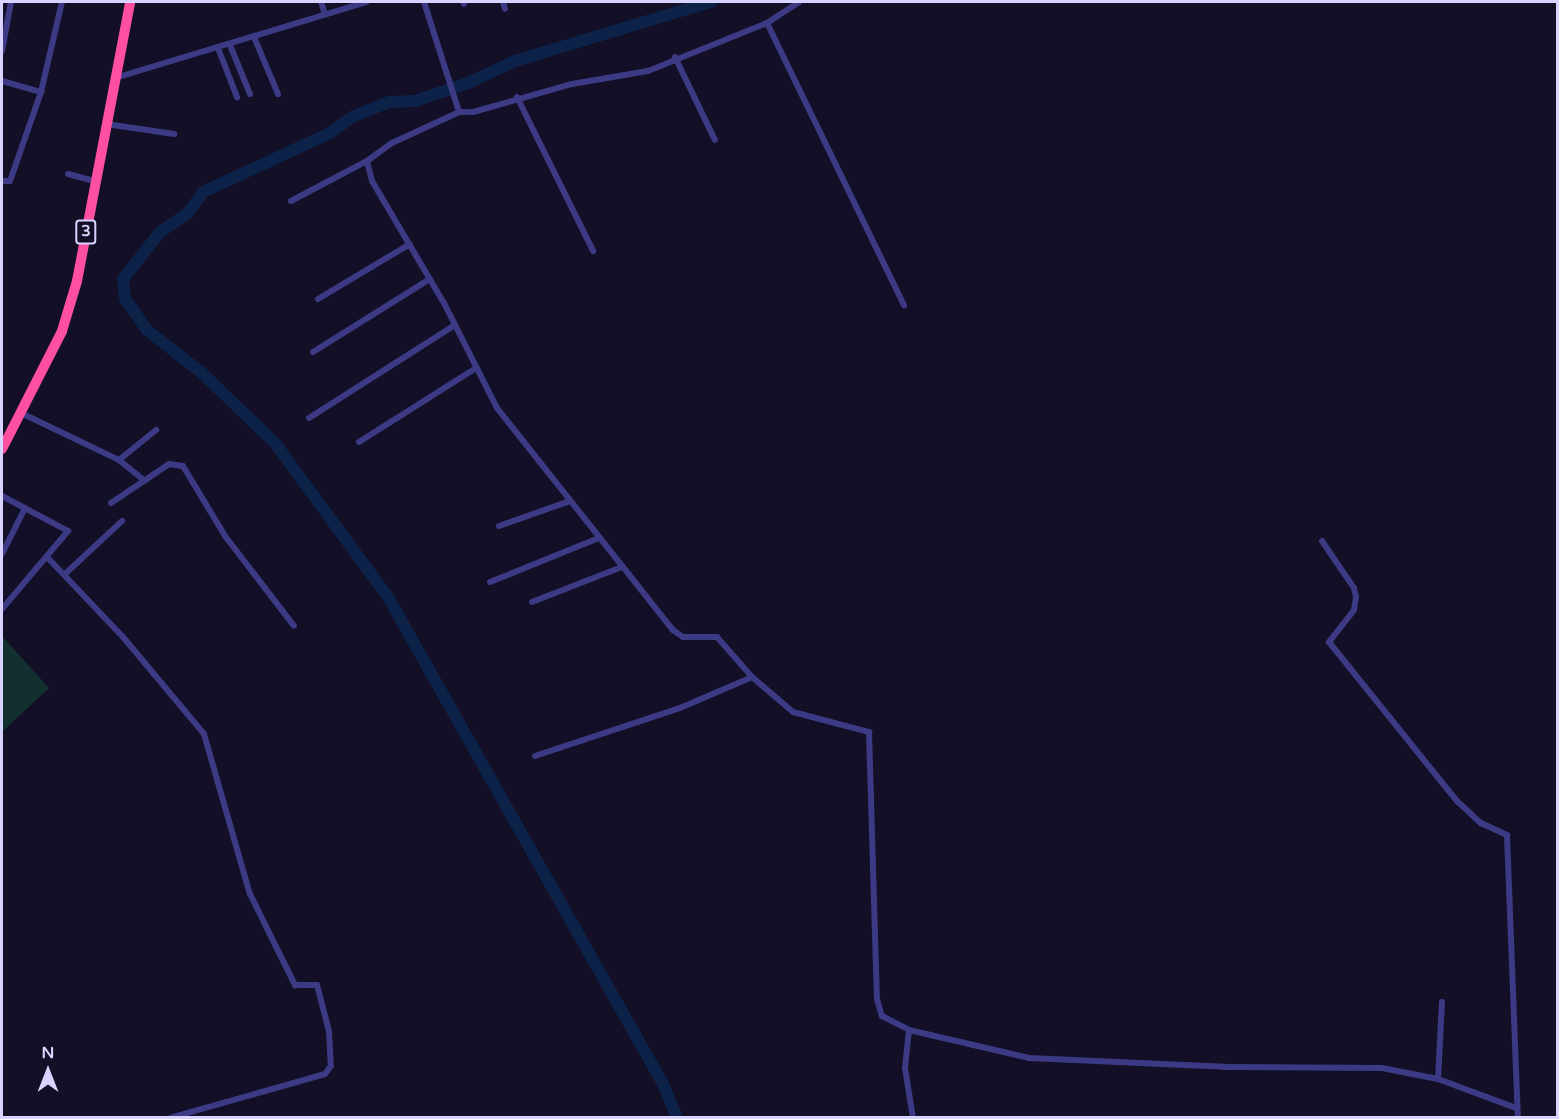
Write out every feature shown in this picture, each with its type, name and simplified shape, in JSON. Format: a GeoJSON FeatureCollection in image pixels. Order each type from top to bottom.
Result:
{"type":"FeatureCollection","features":[{"type":"Feature","properties":{"kind":"highway","name":"3"},"geometry":{"type":"LineString","coordinates":[[2,449],[68,311],[96,181],[130,2]]}},
{"type":"Feature","properties":{"kind":"street"},"geometry":{"type":"LineString","coordinates":[[2,51],[11,2]]}},
{"type":"Feature","properties":{"kind":"street"},"geometry":{"type":"LineString","coordinates":[[2,181],[10,181],[41,92],[62,2]]}},
{"type":"Feature","properties":{"kind":"street"},"geometry":{"type":"LineString","coordinates":[[321,2],[326,14]]}},
{"type":"Feature","properties":{"kind":"street"},"geometry":{"type":"LineString","coordinates":[[115,78],[367,2]]}},
{"type":"Feature","properties":{"kind":"street"},"geometry":{"type":"LineString","coordinates":[[424,2],[455,92],[459,112]]}},
{"type":"Feature","properties":{"kind":"street"},"geometry":{"type":"LineString","coordinates":[[291,201],[367,161],[392,143],[459,112],[473,112],[517,97],[596,79],[630,76],[767,23],[799,2]]}},
{"type":"Feature","properties":{"kind":"street"},"geometry":{"type":"LineString","coordinates":[[767,23],[904,305]]}},
{"type":"Feature","properties":{"kind":"street"},"geometry":{"type":"LineString","coordinates":[[254,37],[278,94]]}},
{"type":"Feature","properties":{"kind":"street"},"geometry":{"type":"LineString","coordinates":[[230,45],[250,94]]}},
{"type":"Feature","properties":{"kind":"street"},"geometry":{"type":"LineString","coordinates":[[218,48],[237,97]]}},
{"type":"Feature","properties":{"kind":"street"},"geometry":{"type":"LineString","coordinates":[[675,57],[715,140]]}},
{"type":"Feature","properties":{"kind":"street"},"geometry":{"type":"LineString","coordinates":[[2,81],[41,92]]}},
{"type":"Feature","properties":{"kind":"street"},"geometry":{"type":"LineString","coordinates":[[517,97],[593,251]]}},
{"type":"Feature","properties":{"kind":"street"},"geometry":{"type":"LineString","coordinates":[[106,124],[174,134]]}},
{"type":"Feature","properties":{"kind":"street"},"geometry":{"type":"LineString","coordinates":[[367,161],[372,181],[430,279],[497,408],[676,633],[717,637],[752,677],[793,712],[869,732],[878,1009],[889,1021],[909,1030],[1029,1058],[1224,1067],[1353,1066],[1438,1078],[1516,1108]]}},
{"type":"Feature","properties":{"kind":"street"},"geometry":{"type":"LineString","coordinates":[[68,174],[96,181]]}},
{"type":"Feature","properties":{"kind":"street"},"geometry":{"type":"LineString","coordinates":[[318,299],[410,244]]}},
{"type":"Feature","properties":{"kind":"street"},"geometry":{"type":"LineString","coordinates":[[313,352],[430,279]]}},
{"type":"Feature","properties":{"kind":"street"},"geometry":{"type":"LineString","coordinates":[[309,418],[455,325]]}},
{"type":"Feature","properties":{"kind":"street"},"geometry":{"type":"LineString","coordinates":[[359,442],[476,368]]}},
{"type":"Feature","properties":{"kind":"street"},"geometry":{"type":"LineString","coordinates":[[21,413],[119,460],[145,481]]}},
{"type":"Feature","properties":{"kind":"street"},"geometry":{"type":"LineString","coordinates":[[119,460],[156,430]]}},
{"type":"Feature","properties":{"kind":"street"},"geometry":{"type":"LineString","coordinates":[[111,503],[169,464],[183,466],[225,536],[294,626]]}},
{"type":"Feature","properties":{"kind":"street"},"geometry":{"type":"LineString","coordinates":[[2,496],[68,531],[2,609]]}},
{"type":"Feature","properties":{"kind":"street"},"geometry":{"type":"LineString","coordinates":[[499,526],[570,501]]}},
{"type":"Feature","properties":{"kind":"street"},"geometry":{"type":"LineString","coordinates":[[2,554],[25,508]]}},
{"type":"Feature","properties":{"kind":"street"},"geometry":{"type":"LineString","coordinates":[[65,574],[122,521]]}},
{"type":"Feature","properties":{"kind":"street"},"geometry":{"type":"LineString","coordinates":[[490,582],[599,538]]}},
{"type":"Feature","properties":{"kind":"street"},"geometry":{"type":"LineString","coordinates":[[1322,541],[1354,588],[1356,597],[1354,610],[1329,642],[1457,801],[1481,823],[1507,835],[1518,1118]]}},
{"type":"Feature","properties":{"kind":"street"},"geometry":{"type":"LineString","coordinates":[[47,557],[65,574],[204,734],[250,894],[295,986],[317,985],[329,1031],[331,1066],[325,1074],[170,1118]]}},
{"type":"Feature","properties":{"kind":"street"},"geometry":{"type":"LineString","coordinates":[[532,602],[622,567]]}},
{"type":"Feature","properties":{"kind":"street"},"geometry":{"type":"LineString","coordinates":[[535,756],[680,708],[752,677]]}},
{"type":"Feature","properties":{"kind":"street"},"geometry":{"type":"LineString","coordinates":[[1438,1078],[1442,1002]]}},
{"type":"Feature","properties":{"kind":"street"},"geometry":{"type":"LineString","coordinates":[[909,1030],[905,1068],[913,1118]]}},
{"type":"Feature","properties":{"kind":"green space"},"geometry":{"type":"Polygon","coordinates":[[[2,636],[49,688],[2,732],[2,636]]]}},
{"type":"Feature","properties":{"kind":"waterway"},"geometry":{"type":"LineString","coordinates":[[677,1118],[663,1084],[388,597],[275,443],[202,373],[147,330],[125,298],[123,279],[160,232],[188,213],[203,192],[330,133],[352,117],[389,102],[415,101],[468,83],[515,61],[711,2]]}}]}
